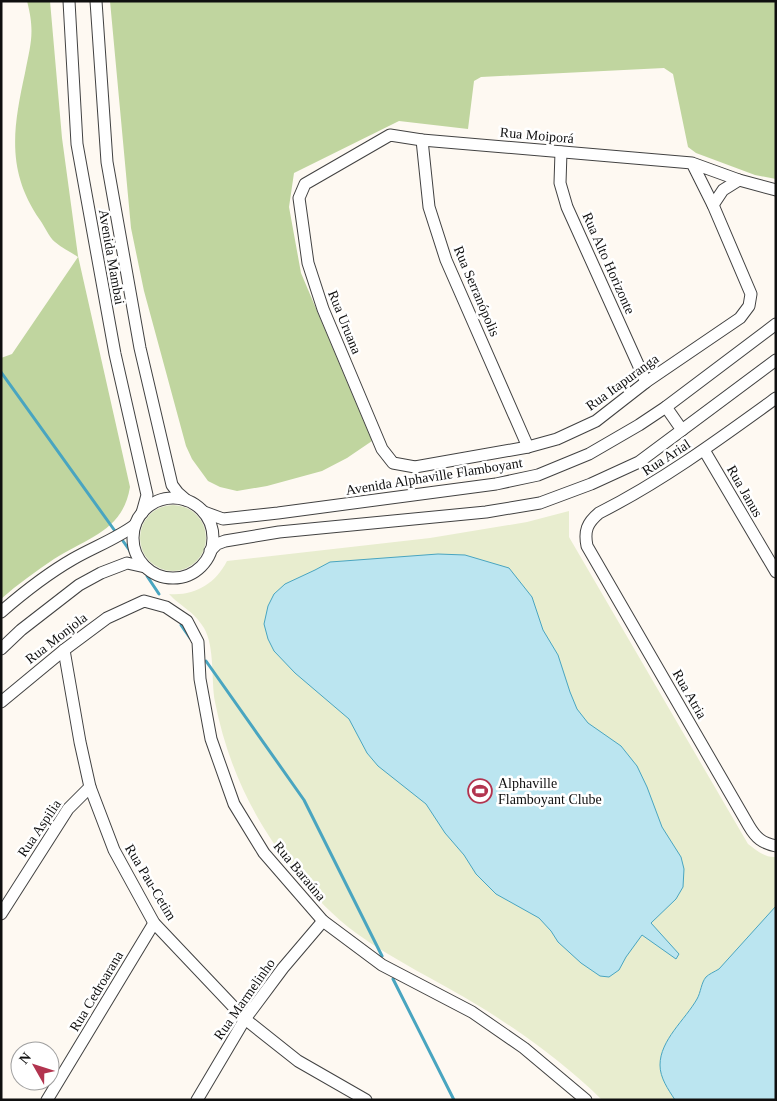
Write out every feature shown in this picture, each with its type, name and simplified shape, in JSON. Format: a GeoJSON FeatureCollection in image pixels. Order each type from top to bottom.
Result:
{"type":"FeatureCollection","features":[{"type":"Feature","properties":{"kind":"street","name":"Avenida Mambai"},"geometry":{"type":"LineString","coordinates":[[69,1],[77,144],[114,354],[147,495],[142,513]]}},
{"type":"Feature","properties":{"kind":"street","name":"Avenida Mambai"},"geometry":{"type":"LineString","coordinates":[[96,1],[107,162],[140,348],[172,485],[178,494],[186,500]]}},
{"type":"Feature","properties":{"kind":"street","name":"Rua Moiporá"},"geometry":{"type":"LineString","coordinates":[[305,184],[390,135],[422,140],[692,163],[739,180],[776,190]]}},
{"type":"Feature","properties":{"kind":"street","name":"Rua Serranópolis"},"geometry":{"type":"LineString","coordinates":[[422,140],[429,207],[446,260],[528,447]]}},
{"type":"Feature","properties":{"kind":"street","name":"Rua Alto Horizonte"},"geometry":{"type":"LineString","coordinates":[[561,152],[560,183],[567,207],[646,382]]}},
{"type":"Feature","properties":{"kind":"street"},"geometry":{"type":"LineString","coordinates":[[692,163],[714,205]]}},
{"type":"Feature","properties":{"kind":"street"},"geometry":{"type":"LineString","coordinates":[[714,205],[723,190],[739,180]]}},
{"type":"Feature","properties":{"kind":"street","name":"Rua Uruana"},"geometry":{"type":"LineString","coordinates":[[305,184],[299,198],[308,264],[323,309],[367,414],[382,449],[393,463]]}},
{"type":"Feature","properties":{"kind":"street","name":"Rua Itapuranga"},"geometry":{"type":"LineString","coordinates":[[393,463],[415,467],[528,447],[557,439],[596,421],[646,382],[740,318],[749,306],[751,294],[714,205]]}},
{"type":"Feature","properties":{"kind":"street","name":"Avenida Alphaville Flamboyant"},"geometry":{"type":"LineString","coordinates":[[204,512],[223,519],[278,513],[496,484],[538,475],[589,454],[639,425],[666,407],[776,324]]}},
{"type":"Feature","properties":{"kind":"street"},"geometry":{"type":"LineString","coordinates":[[210,551],[217,544],[279,532],[486,512],[540,503],[591,484],[639,462],[776,360]]}},
{"type":"Feature","properties":{"kind":"street","name":"Rua Arial"},"geometry":{"type":"LineString","coordinates":[[587,546],[585,536],[587,526],[591,520],[663,478],[776,398]]}},
{"type":"Feature","properties":{"kind":"street"},"geometry":{"type":"LineString","coordinates":[[666,407],[682,430]]}},
{"type":"Feature","properties":{"kind":"street","name":"Rua Janus"},"geometry":{"type":"LineString","coordinates":[[704,450],[776,572]]}},
{"type":"Feature","properties":{"kind":"street"},"geometry":{"type":"LineString","coordinates":[[1,648],[79,585],[127,563],[145,567],[157,574],[170,578],[181,577],[193,572],[204,563],[210,551],[213,538],[211,524],[204,512],[193,503],[180,498],[165,499],[152,504],[142,513],[135,526],[133,539],[137,556],[145,567]]}},
{"type":"Feature","properties":{"kind":"street"},"geometry":{"type":"LineString","coordinates":[[1,612],[47,575],[135,526]]}},
{"type":"Feature","properties":{"kind":"street","name":"Rua Atria"},"geometry":{"type":"LineString","coordinates":[[587,546],[756,838],[776,846]]}},
{"type":"Feature","properties":{"kind":"street","name":"Rua Baraúna"},"geometry":{"type":"LineString","coordinates":[[107,618],[144,601],[166,607],[187,621],[198,642],[200,680],[211,739],[234,804],[264,853],[322,922],[382,964],[467,1009],[524,1048],[579,1098]]}},
{"type":"Feature","properties":{"kind":"street","name":"Rua Monjola"},"geometry":{"type":"LineString","coordinates":[[1,702],[64,650],[107,618]]}},
{"type":"Feature","properties":{"kind":"street","name":"Rua Pau-Cetim"},"geometry":{"type":"LineString","coordinates":[[64,650],[90,788],[114,850],[154,923],[245,1019],[298,1060],[366,1100]]}},
{"type":"Feature","properties":{"kind":"street","name":"Rua Aspilia"},"geometry":{"type":"LineString","coordinates":[[1,914],[68,809],[90,788]]}},
{"type":"Feature","properties":{"kind":"street","name":"Rua Marmelinho"},"geometry":{"type":"LineString","coordinates":[[198,1100],[245,1019],[283,968],[322,922]]}},
{"type":"Feature","properties":{"kind":"street","name":"Rua Cedroarana"},"geometry":{"type":"LineString","coordinates":[[47,1100],[154,923]]}},
{"type":"Feature","properties":{"kind":"green space"},"geometry":{"type":"Polygon","coordinates":[[[27,1],[50,1],[62,138],[78,256],[130,487],[126,502],[112,524],[91,539],[47,564],[1,599],[1,358],[12,354],[78,257],[58,244],[49,235],[29,202],[17,166],[15,149],[18,112],[31,37],[31,21],[27,1]]]}},
{"type":"Feature","properties":{"kind":"green space"},"geometry":{"type":"Polygon","coordinates":[[[110,1],[776,1],[776,179],[755,175],[696,153],[688,147],[673,74],[664,68],[481,77],[474,81],[468,129],[399,121],[294,173],[289,207],[301,273],[372,441],[347,458],[322,471],[267,486],[237,491],[220,487],[208,481],[192,459],[186,446],[144,291],[131,228],[110,1]]]}},
{"type":"Feature","properties":{"kind":"green space"},"geometry":{"type":"Polygon","coordinates":[[[167,505],[179,505],[191,510],[201,520],[206,532],[204,551],[191,566],[179,571],[167,571],[155,566],[145,556],[140,544],[140,532],[145,520],[155,510],[167,505]]]}},
{"type":"Feature","properties":{"kind":"green space","name":"Alphaville Flamboyant Clube"},"geometry":{"type":"Polygon","coordinates":[[[569,511],[569,537],[748,844],[764,855],[776,857],[776,1100],[602,1100],[559,1062],[511,1026],[386,953],[348,927],[303,882],[282,855],[256,815],[227,750],[215,702],[210,644],[204,628],[196,617],[169,594],[196,591],[217,576],[227,561],[430,538],[527,522],[569,511]]]}},
{"type":"Feature","properties":{"kind":"water"},"geometry":{"type":"Polygon","coordinates":[[[438,554],[465,555],[509,568],[532,597],[543,630],[558,655],[577,709],[588,723],[621,746],[637,766],[662,827],[681,857],[684,869],[683,887],[676,899],[651,923],[679,954],[676,959],[642,935],[619,970],[609,977],[600,976],[581,963],[558,942],[539,918],[496,894],[476,874],[426,804],[378,766],[367,753],[349,719],[295,673],[274,651],[264,624],[268,606],[274,594],[285,584],[330,562],[438,554]]]}},
{"type":"Feature","properties":{"kind":"water"},"geometry":{"type":"Polygon","coordinates":[[[776,906],[776,1100],[675,1100],[660,1070],[664,1047],[697,999],[706,977],[719,969],[776,906]]]}},
{"type":"Feature","properties":{"kind":"waterway"},"geometry":{"type":"LineString","coordinates":[[1,372],[115,531]]}},
{"type":"Feature","properties":{"kind":"waterway"},"geometry":{"type":"LineString","coordinates":[[123,541],[130,551]]}},
{"type":"Feature","properties":{"kind":"waterway"},"geometry":{"type":"LineString","coordinates":[[147,576],[159,594]]}},
{"type":"Feature","properties":{"kind":"waterway"},"geometry":{"type":"LineString","coordinates":[[181,625],[190,638]]}},
{"type":"Feature","properties":{"kind":"waterway"},"geometry":{"type":"LineString","coordinates":[[206,661],[304,800],[382,956]]}},
{"type":"Feature","properties":{"kind":"waterway"},"geometry":{"type":"LineString","coordinates":[[393,979],[454,1100]]}},
{"type":"Feature","properties":{"kind":"place","name":"Alphaville Flamboyant Clube"},"geometry":{"type":"Point","coordinates":[480,791]}}]}
